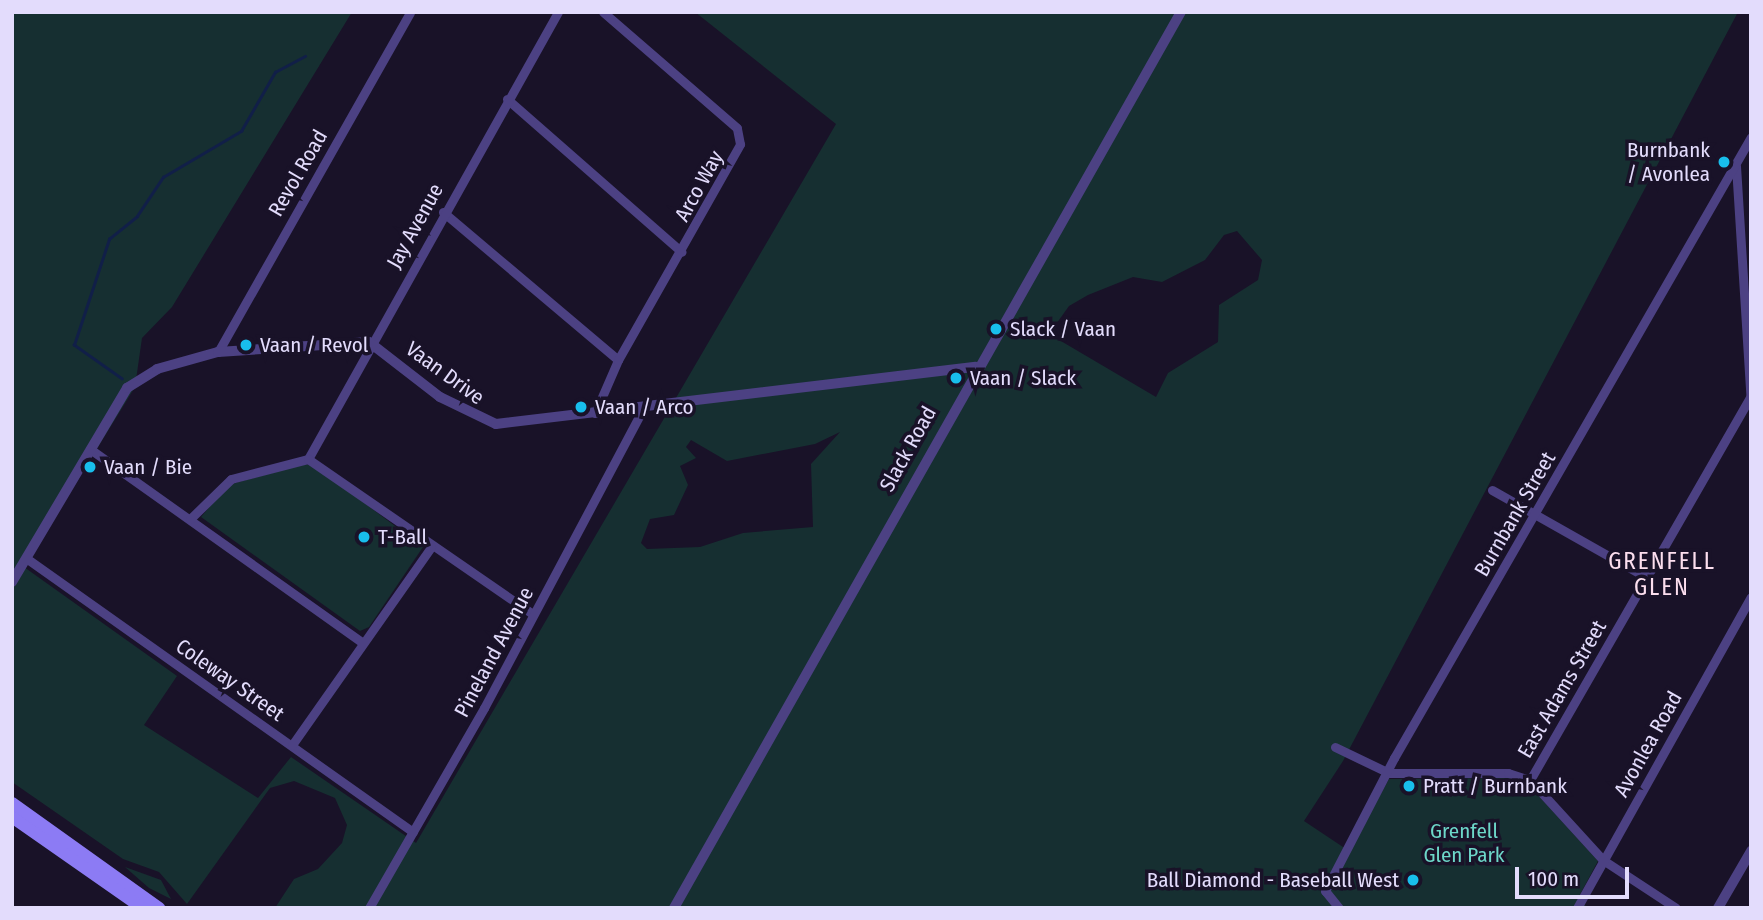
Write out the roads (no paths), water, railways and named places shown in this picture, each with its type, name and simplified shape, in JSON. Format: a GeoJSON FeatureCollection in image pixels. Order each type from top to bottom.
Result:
{"type":"FeatureCollection","features":[{"type":"Feature","properties":{"kind":"main road"},"geometry":{"type":"LineString","coordinates":[[12,803],[159,908]]}},
{"type":"Feature","properties":{"kind":"main road"},"geometry":{"type":"LineString","coordinates":[[12,817],[142,908]]}},
{"type":"Feature","properties":{"kind":"street","name":"Revol Road"},"geometry":{"type":"LineString","coordinates":[[218,352],[411,12]]}},
{"type":"Feature","properties":{"kind":"street","name":"Jay Avenue"},"geometry":{"type":"LineString","coordinates":[[308,459],[369,342],[558,12]]}},
{"type":"Feature","properties":{"kind":"street","name":"Arco Way"},"geometry":{"type":"LineString","coordinates":[[595,413],[618,360],[735,160],[737,128],[603,12]]}},
{"type":"Feature","properties":{"kind":"street","name":"Slack Road"},"geometry":{"type":"LineString","coordinates":[[674,908],[976,367],[1181,12]]}},
{"type":"Feature","properties":{"kind":"street"},"geometry":{"type":"LineString","coordinates":[[507,99],[682,252]]}},
{"type":"Feature","properties":{"kind":"street","name":"Burnbank Street"},"geometry":{"type":"LineString","coordinates":[[1339,908],[1325,891],[1751,137]]}},
{"type":"Feature","properties":{"kind":"street"},"geometry":{"type":"LineString","coordinates":[[1735,164],[1751,404]]}},
{"type":"Feature","properties":{"kind":"street"},"geometry":{"type":"LineString","coordinates":[[443,212],[618,360]]}},
{"type":"Feature","properties":{"kind":"street"},"geometry":{"type":"LineString","coordinates":[[12,582],[127,388],[157,369],[218,352],[369,342]]}},
{"type":"Feature","properties":{"kind":"street","name":"Vaan Drive"},"geometry":{"type":"LineString","coordinates":[[369,342],[479,421],[643,410],[976,367]]}},
{"type":"Feature","properties":{"kind":"street","name":"East Adams Street"},"geometry":{"type":"LineString","coordinates":[[1530,780],[1750,397]]}},
{"type":"Feature","properties":{"kind":"street","name":"Pineland Avenue"},"geometry":{"type":"LineString","coordinates":[[369,908],[643,410]]}},
{"type":"Feature","properties":{"kind":"street"},"geometry":{"type":"LineString","coordinates":[[90,449],[362,642]]}},
{"type":"Feature","properties":{"kind":"street"},"geometry":{"type":"LineString","coordinates":[[190,519],[231,479],[308,459],[431,547],[533,614]]}},
{"type":"Feature","properties":{"kind":"street"},"geometry":{"type":"LineString","coordinates":[[1492,490],[1646,577]]}},
{"type":"Feature","properties":{"kind":"street"},"geometry":{"type":"LineString","coordinates":[[292,745],[431,547]]}},
{"type":"Feature","properties":{"kind":"street","name":"Coleway Street"},"geometry":{"type":"LineString","coordinates":[[26,558],[413,832]]}},
{"type":"Feature","properties":{"kind":"street","name":"Avonlea Road"},"geometry":{"type":"LineString","coordinates":[[1577,908],[1751,597]]}},
{"type":"Feature","properties":{"kind":"street"},"geometry":{"type":"LineString","coordinates":[[1335,747],[1390,773],[1508,773],[1530,780],[1603,860],[1676,908]]}},
{"type":"Feature","properties":{"kind":"street"},"geometry":{"type":"LineString","coordinates":[[1718,908],[1751,851]]}},
{"type":"Feature","properties":{"kind":"waterway"},"geometry":{"type":"LineString","coordinates":[[122,379],[74,345],[109,239],[137,216],[163,177],[241,131],[275,72],[305,56]]}},
{"type":"Feature","properties":{"kind":"place","name":"Burnbank / Avonlea"},"geometry":{"type":"Point","coordinates":[1724,162]}},
{"type":"Feature","properties":{"kind":"place","name":"Slack / Vaan"},"geometry":{"type":"Point","coordinates":[996,329]}},
{"type":"Feature","properties":{"kind":"place","name":"Vaan / Revol"},"geometry":{"type":"Point","coordinates":[246,345]}},
{"type":"Feature","properties":{"kind":"place","name":"Vaan / Slack"},"geometry":{"type":"Point","coordinates":[956,378]}},
{"type":"Feature","properties":{"kind":"place","name":"Vaan / Arco"},"geometry":{"type":"Point","coordinates":[581,407]}},
{"type":"Feature","properties":{"kind":"place","name":"Vaan / Bie"},"geometry":{"type":"Point","coordinates":[90,467]}},
{"type":"Feature","properties":{"kind":"place","name":"T-Ball"},"geometry":{"type":"Point","coordinates":[364,537]}},
{"type":"Feature","properties":{"kind":"place","name":"Pratt / Burnbank"},"geometry":{"type":"Point","coordinates":[1409,786]}},
{"type":"Feature","properties":{"kind":"place","name":"Ball Diamond - Baseball West"},"geometry":{"type":"Point","coordinates":[1413,880]}},
{"type":"Feature","properties":{"kind":"district","name":"GRENFELL GLEN"},"geometry":{"type":"Point","coordinates":[1662,574]}},
{"type":"Feature","properties":{"kind":"park label","name":"Grenfell Glen Park"},"geometry":{"type":"Point","coordinates":[1464,843]}}]}
